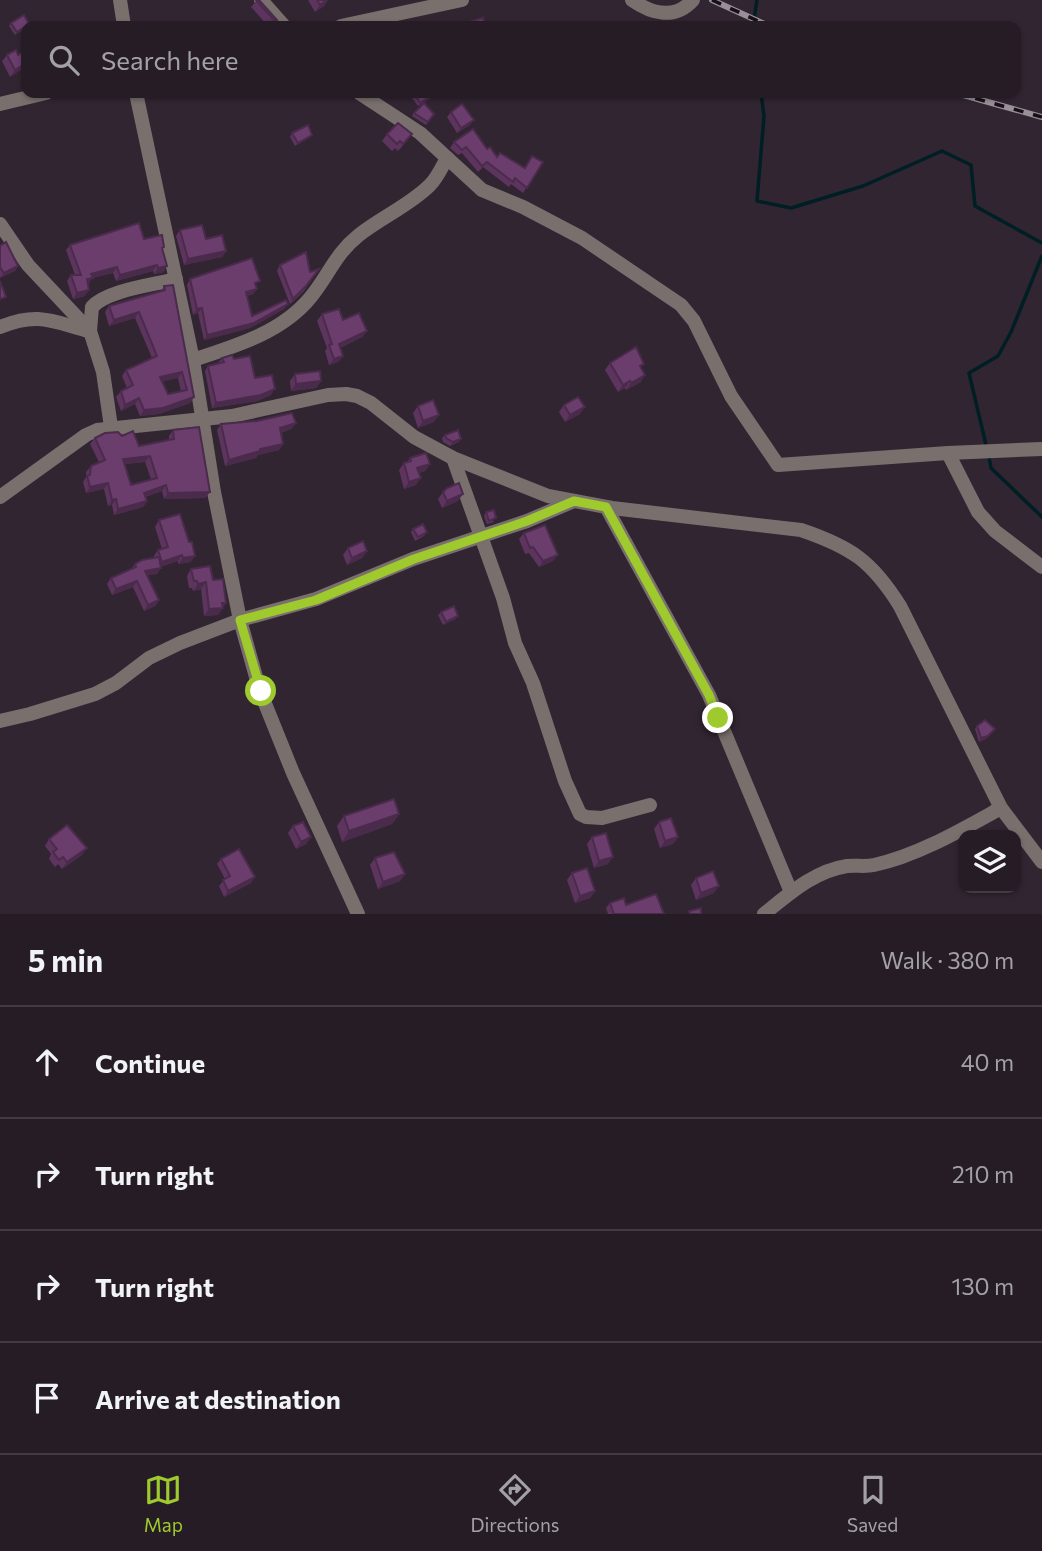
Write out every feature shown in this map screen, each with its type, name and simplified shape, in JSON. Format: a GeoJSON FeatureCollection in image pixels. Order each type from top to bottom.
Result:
{"type":"FeatureCollection","features":[{"type":"Feature","properties":{"kind":"street"},"geometry":{"type":"LineString","coordinates":[[120,0],[123,21]]}},
{"type":"Feature","properties":{"kind":"street"},"geometry":{"type":"LineString","coordinates":[[261,0],[280,21]]}},
{"type":"Feature","properties":{"kind":"street"},"geometry":{"type":"LineString","coordinates":[[364,21],[462,0]]}},
{"type":"Feature","properties":{"kind":"street"},"geometry":{"type":"LineString","coordinates":[[632,0],[650,11],[667,14],[679,11],[693,0]]}},
{"type":"Feature","properties":{"kind":"street"},"geometry":{"type":"LineString","coordinates":[[0,104],[25,98]]}},
{"type":"Feature","properties":{"kind":"street"},"geometry":{"type":"LineString","coordinates":[[137,98],[193,360],[226,561],[240,620],[261,691],[293,774],[358,914]]}},
{"type":"Feature","properties":{"kind":"street"},"geometry":{"type":"LineString","coordinates":[[367,98],[420,133],[482,190],[523,207],[582,238],[681,305],[694,321],[731,396],[778,465],[1042,449]]}},
{"type":"Feature","properties":{"kind":"street"},"geometry":{"type":"LineString","coordinates":[[193,360],[264,333],[294,315],[321,283],[329,266],[348,244],[429,185],[447,158]]}},
{"type":"Feature","properties":{"kind":"street"},"geometry":{"type":"LineString","coordinates":[[0,224],[28,265],[90,331]]}},
{"type":"Feature","properties":{"kind":"street"},"geometry":{"type":"LineString","coordinates":[[111,427],[103,372],[90,331],[92,307],[100,300],[122,292],[176,279]]}},
{"type":"Feature","properties":{"kind":"street"},"geometry":{"type":"LineString","coordinates":[[0,327],[29,318],[43,318],[90,331]]}},
{"type":"Feature","properties":{"kind":"street"},"geometry":{"type":"LineString","coordinates":[[0,497],[86,435],[97,430],[232,416],[334,394],[357,396],[371,402],[414,437],[453,458],[522,487],[606,507],[801,530],[842,545],[858,556],[887,586],[900,606],[1001,808],[1042,862]]}},
{"type":"Feature","properties":{"kind":"street"},"geometry":{"type":"LineString","coordinates":[[948,453],[978,512],[995,531],[1042,567]]}},
{"type":"Feature","properties":{"kind":"street"},"geometry":{"type":"LineString","coordinates":[[453,458],[503,598],[515,643],[533,683],[565,781],[580,814],[602,818],[650,805]]}},
{"type":"Feature","properties":{"kind":"street"},"geometry":{"type":"LineString","coordinates":[[0,721],[95,694],[164,651],[240,620],[316,600],[414,559],[574,501]]}},
{"type":"Feature","properties":{"kind":"street"},"geometry":{"type":"LineString","coordinates":[[606,507],[709,695],[791,892]]}},
{"type":"Feature","properties":{"kind":"street"},"geometry":{"type":"LineString","coordinates":[[764,914],[791,892],[828,871],[847,866],[873,865],[926,847],[1001,808]]}},
{"type":"Feature","properties":{"kind":"building"},"geometry":{"type":"Polygon","coordinates":[[[256,0],[259,0],[277,20],[275,21],[256,0]]]}},
{"type":"Feature","properties":{"kind":"building"},"geometry":{"type":"Polygon","coordinates":[[[24,15],[27,21],[21,21],[21,29],[17,32],[11,23],[24,15]]]}},
{"type":"Feature","properties":{"kind":"building"},"geometry":{"type":"Polygon","coordinates":[[[16,50],[18,55],[21,53],[21,66],[15,70],[7,55],[16,50]]]}},
{"type":"Feature","properties":{"kind":"building"},"geometry":{"type":"Polygon","coordinates":[[[424,103],[434,114],[428,122],[414,113],[424,103]]]}},
{"type":"Feature","properties":{"kind":"building"},"geometry":{"type":"Polygon","coordinates":[[[462,104],[474,120],[461,128],[451,112],[462,104]]]}},
{"type":"Feature","properties":{"kind":"building"},"geometry":{"type":"Polygon","coordinates":[[[398,123],[412,134],[403,144],[400,141],[397,144],[387,134],[398,123]]]}},
{"type":"Feature","properties":{"kind":"building"},"geometry":{"type":"Polygon","coordinates":[[[308,125],[312,135],[298,143],[292,133],[308,125]]]}},
{"type":"Feature","properties":{"kind":"building"},"geometry":{"type":"Polygon","coordinates":[[[473,129],[487,149],[490,147],[497,157],[500,153],[525,168],[532,156],[543,162],[527,188],[515,178],[513,182],[487,162],[482,166],[466,147],[462,150],[454,142],[473,129]]]}},
{"type":"Feature","properties":{"kind":"building"},"geometry":{"type":"Polygon","coordinates":[[[139,223],[144,239],[162,235],[167,266],[158,268],[157,265],[120,275],[117,267],[91,274],[93,278],[87,279],[89,290],[77,293],[71,275],[81,275],[70,245],[139,223]]]}},
{"type":"Feature","properties":{"kind":"building"},"geometry":{"type":"Polygon","coordinates":[[[202,225],[206,239],[222,235],[226,251],[188,259],[180,230],[202,225]]]}},
{"type":"Feature","properties":{"kind":"building"},"geometry":{"type":"Polygon","coordinates":[[[6,242],[18,266],[4,273],[0,267],[0,246],[6,242]]]}},
{"type":"Feature","properties":{"kind":"building"},"geometry":{"type":"Polygon","coordinates":[[[306,252],[310,272],[319,269],[293,299],[280,265],[306,252]]]}},
{"type":"Feature","properties":{"kind":"building"},"geometry":{"type":"Polygon","coordinates":[[[252,258],[260,281],[255,283],[257,289],[246,292],[252,316],[286,300],[288,304],[254,323],[207,335],[202,308],[197,309],[190,279],[252,258]]]}},
{"type":"Feature","properties":{"kind":"building"},"geometry":{"type":"Polygon","coordinates":[[[0,281],[6,297],[0,299],[0,281]]]}},
{"type":"Feature","properties":{"kind":"building"},"geometry":{"type":"Polygon","coordinates":[[[173,285],[194,397],[163,408],[144,410],[139,398],[125,405],[121,391],[133,385],[126,370],[157,356],[139,312],[114,320],[109,306],[165,290],[164,286],[173,285]],[[182,372],[160,377],[168,394],[187,390],[182,372]]]}},
{"type":"Feature","properties":{"kind":"building"},"geometry":{"type":"Polygon","coordinates":[[[339,309],[343,320],[359,313],[367,331],[339,344],[343,356],[334,359],[322,314],[339,309]]]}},
{"type":"Feature","properties":{"kind":"building"},"geometry":{"type":"Polygon","coordinates":[[[636,347],[644,364],[640,366],[645,375],[623,385],[610,363],[636,347]]]}},
{"type":"Feature","properties":{"kind":"building"},"geometry":{"type":"Polygon","coordinates":[[[232,355],[234,359],[250,356],[255,378],[272,375],[275,389],[261,395],[216,403],[208,366],[224,362],[222,358],[232,355]]]}},
{"type":"Feature","properties":{"kind":"building"},"geometry":{"type":"Polygon","coordinates":[[[320,371],[321,381],[296,384],[295,374],[320,371]]]}},
{"type":"Feature","properties":{"kind":"building"},"geometry":{"type":"Polygon","coordinates":[[[578,397],[585,407],[570,415],[564,405],[578,397]]]}},
{"type":"Feature","properties":{"kind":"building"},"geometry":{"type":"Polygon","coordinates":[[[433,400],[439,415],[423,421],[418,406],[433,400]]]}},
{"type":"Feature","properties":{"kind":"building"},"geometry":{"type":"Polygon","coordinates":[[[292,413],[296,423],[280,428],[283,444],[229,460],[221,424],[257,421],[292,413]]]}},
{"type":"Feature","properties":{"kind":"building"},"geometry":{"type":"Polygon","coordinates":[[[199,427],[210,492],[168,493],[166,485],[144,493],[147,501],[118,509],[116,499],[112,500],[108,483],[90,487],[87,476],[90,475],[91,466],[105,460],[95,438],[105,433],[118,432],[122,436],[133,431],[139,446],[174,439],[173,430],[199,427]],[[150,456],[123,459],[131,485],[157,478],[150,456]]]}},
{"type":"Feature","properties":{"kind":"building"},"geometry":{"type":"Polygon","coordinates":[[[458,430],[461,439],[453,442],[446,438],[445,435],[458,430]]]}},
{"type":"Feature","properties":{"kind":"building"},"geometry":{"type":"Polygon","coordinates":[[[426,453],[430,464],[417,468],[421,478],[409,482],[404,463],[426,453]]]}},
{"type":"Feature","properties":{"kind":"building"},"geometry":{"type":"Polygon","coordinates":[[[459,483],[463,494],[447,501],[443,492],[459,483]]]}},
{"type":"Feature","properties":{"kind":"building"},"geometry":{"type":"Polygon","coordinates":[[[494,510],[496,518],[489,521],[486,512],[494,510]]]}},
{"type":"Feature","properties":{"kind":"building"},"geometry":{"type":"Polygon","coordinates":[[[180,514],[195,556],[183,558],[182,555],[162,562],[158,550],[168,547],[159,520],[180,514]]]}},
{"type":"Feature","properties":{"kind":"building"},"geometry":{"type":"Polygon","coordinates":[[[423,524],[427,532],[418,537],[413,529],[423,524]]]}},
{"type":"Feature","properties":{"kind":"building"},"geometry":{"type":"Polygon","coordinates":[[[545,525],[558,555],[543,561],[533,547],[530,548],[524,533],[545,525]]]}},
{"type":"Feature","properties":{"kind":"building"},"geometry":{"type":"Polygon","coordinates":[[[363,541],[367,551],[352,558],[348,548],[363,541]]]}},
{"type":"Feature","properties":{"kind":"building"},"geometry":{"type":"Polygon","coordinates":[[[159,557],[161,568],[145,571],[159,600],[148,605],[137,581],[116,589],[111,578],[136,567],[135,564],[142,560],[159,557]]]}},
{"type":"Feature","properties":{"kind":"building"},"geometry":{"type":"Polygon","coordinates":[[[210,566],[213,580],[223,579],[226,603],[222,603],[223,608],[209,609],[206,582],[198,584],[194,581],[191,569],[210,566]]]}},
{"type":"Feature","properties":{"kind":"building"},"geometry":{"type":"Polygon","coordinates":[[[454,606],[458,616],[446,622],[441,612],[454,606]]]}},
{"type":"Feature","properties":{"kind":"building"},"geometry":{"type":"Polygon","coordinates":[[[985,720],[995,729],[988,736],[981,738],[977,726],[985,720]]]}},
{"type":"Feature","properties":{"kind":"building"},"geometry":{"type":"Polygon","coordinates":[[[394,799],[399,814],[349,831],[344,816],[394,799]]]}},
{"type":"Feature","properties":{"kind":"building"},"geometry":{"type":"Polygon","coordinates":[[[671,818],[678,837],[665,841],[659,822],[671,818]]]}},
{"type":"Feature","properties":{"kind":"building"},"geometry":{"type":"Polygon","coordinates":[[[303,822],[311,837],[301,842],[293,826],[303,822]]]}},
{"type":"Feature","properties":{"kind":"building"},"geometry":{"type":"Polygon","coordinates":[[[67,825],[87,848],[67,862],[63,857],[59,860],[53,852],[57,849],[49,839],[67,825]]]}},
{"type":"Feature","properties":{"kind":"building"},"geometry":{"type":"Polygon","coordinates":[[[606,833],[613,857],[599,861],[592,837],[606,833]]]}},
{"type":"Feature","properties":{"kind":"building"},"geometry":{"type":"Polygon","coordinates":[[[239,849],[255,877],[228,891],[223,880],[230,876],[221,859],[239,849]]]}},
{"type":"Feature","properties":{"kind":"building"},"geometry":{"type":"Polygon","coordinates":[[[394,852],[405,874],[383,882],[375,858],[394,852]]]}},
{"type":"Feature","properties":{"kind":"building"},"geometry":{"type":"Polygon","coordinates":[[[587,868],[595,891],[580,896],[572,873],[587,868]]]}},
{"type":"Feature","properties":{"kind":"building"},"geometry":{"type":"Polygon","coordinates":[[[713,871],[719,886],[701,893],[696,878],[713,871]]]}},
{"type":"Feature","properties":{"kind":"building"},"geometry":{"type":"Polygon","coordinates":[[[656,894],[664,914],[614,914],[610,903],[624,898],[626,905],[656,894]]]}},
{"type":"Feature","properties":{"kind":"building"},"geometry":{"type":"Polygon","coordinates":[[[701,908],[701,914],[690,914],[689,911],[701,908]]]}},
{"type":"Feature","properties":{"kind":"waterway"},"geometry":{"type":"LineString","coordinates":[[754,21],[757,0]]}},
{"type":"Feature","properties":{"kind":"waterway"},"geometry":{"type":"LineString","coordinates":[[762,98],[764,116],[757,201],[791,208],[863,186],[942,151],[971,165],[975,206],[1042,243]]}},
{"type":"Feature","properties":{"kind":"waterway"},"geometry":{"type":"LineString","coordinates":[[987,449],[969,373],[998,356],[1011,332],[1042,256]]}},
{"type":"Feature","properties":{"kind":"waterway"},"geometry":{"type":"LineString","coordinates":[[989,457],[991,468],[1042,517]]}},
{"type":"Feature","properties":{"kind":"railway"},"geometry":{"type":"LineString","coordinates":[[712,0],[758,21]]}},
{"type":"Feature","properties":{"kind":"railway"},"geometry":{"type":"LineString","coordinates":[[974,98],[1042,117]]}},
{"type":"Feature","properties":{"kind":"route"},"geometry":{"type":"LineString","coordinates":[[261,691],[240,620],[316,600],[414,559],[527,521],[574,501],[606,507],[709,695],[718,718]]}}]}
